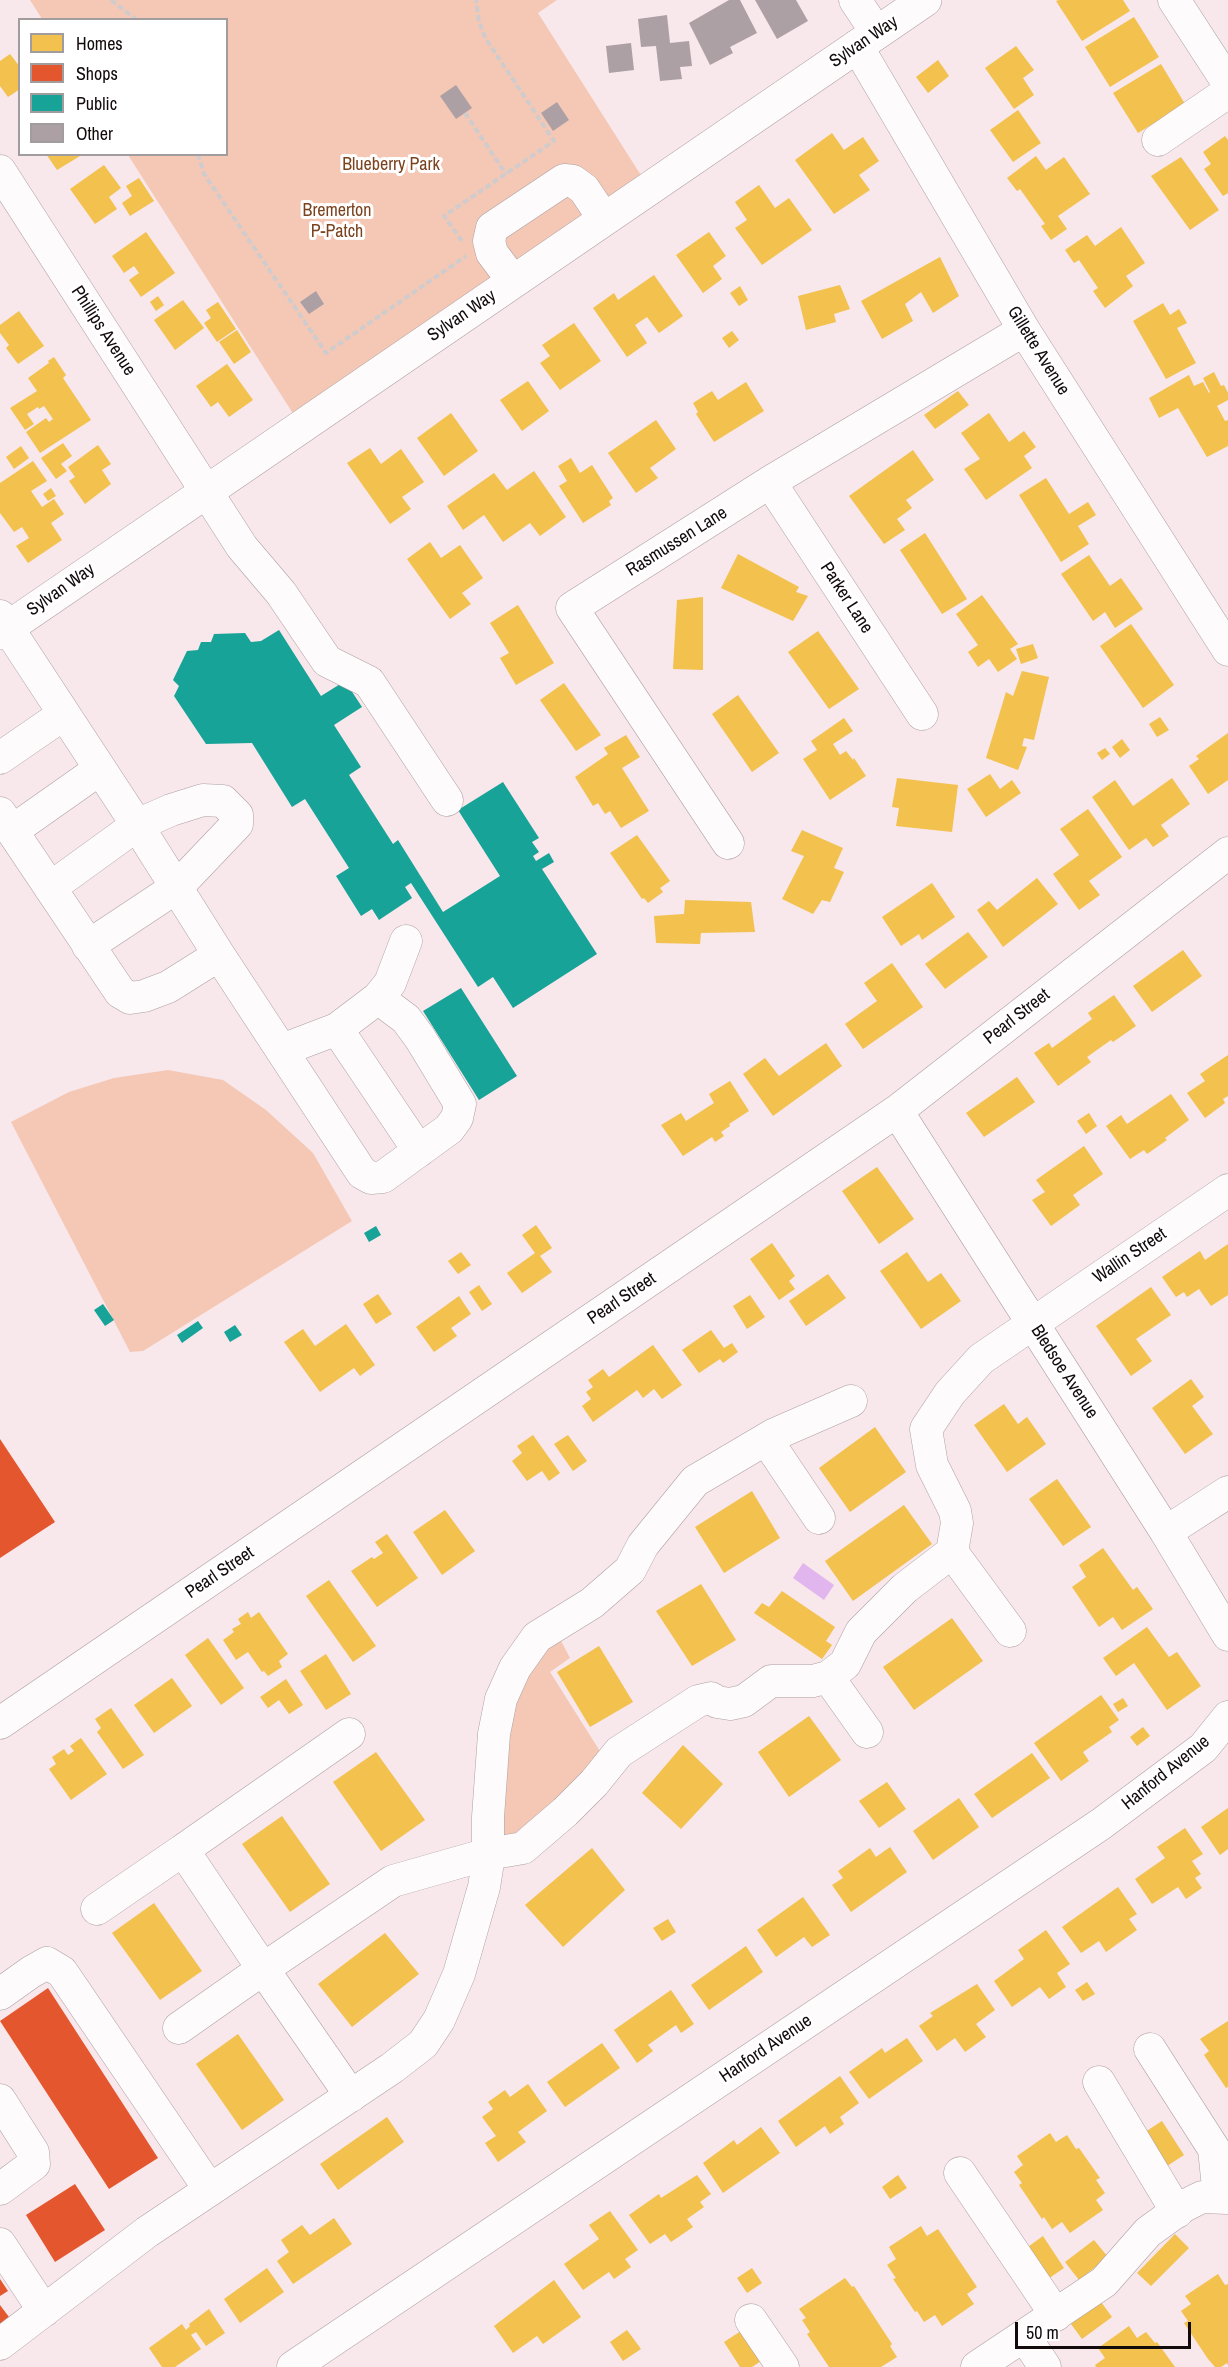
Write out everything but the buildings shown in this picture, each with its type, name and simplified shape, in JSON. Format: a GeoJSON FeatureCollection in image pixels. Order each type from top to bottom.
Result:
{"type":"FeatureCollection","features":[{"type":"Feature","properties":{"kind":"main road","name":"Sylvan Way"},"geometry":{"type":"LineString","coordinates":[[3,625],[207,490],[925,0]]}},
{"type":"Feature","properties":{"kind":"street","name":"Gillette Avenue"},"geometry":{"type":"LineString","coordinates":[[855,0],[867,39],[1024,330],[1228,650]]}},
{"type":"Feature","properties":{"kind":"street"},"geometry":{"type":"LineString","coordinates":[[1174,0],[1228,83]]}},
{"type":"Feature","properties":{"kind":"street"},"geometry":{"type":"LineString","coordinates":[[1158,140],[1228,92]]}},
{"type":"Feature","properties":{"kind":"street","name":"Phillips Avenue"},"geometry":{"type":"LineString","coordinates":[[0,171],[242,547],[281,593],[327,661],[369,682],[447,800]]}},
{"type":"Feature","properties":{"kind":"street"},"geometry":{"type":"LineString","coordinates":[[513,281],[492,253],[489,241],[492,228],[564,180],[573,181],[584,189],[604,219]]}},
{"type":"Feature","properties":{"kind":"street","name":"Rasmussen Lane"},"geometry":{"type":"LineString","coordinates":[[728,843],[572,608],[770,482],[1024,330]]}},
{"type":"Feature","properties":{"kind":"street","name":"Parker Lane"},"geometry":{"type":"LineString","coordinates":[[770,482],[922,714]]}},
{"type":"Feature","properties":{"kind":"street"},"geometry":{"type":"LineString","coordinates":[[3,625],[137,825],[362,1173],[371,1178],[383,1177],[449,1129],[458,1118],[460,1104],[406,1019],[378,998]]}},
{"type":"Feature","properties":{"kind":"street"},"geometry":{"type":"LineString","coordinates":[[0,758],[64,714]]}},
{"type":"Feature","properties":{"kind":"street"},"geometry":{"type":"LineString","coordinates":[[100,769],[6,822],[120,992],[130,999],[168,987],[219,955]]}},
{"type":"Feature","properties":{"kind":"street"},"geometry":{"type":"LineString","coordinates":[[50,888],[137,825],[203,800],[223,801],[237,816],[237,824],[177,887],[88,946]]}},
{"type":"Feature","properties":{"kind":"street","name":"Pearl Street"},"geometry":{"type":"LineString","coordinates":[[0,1723],[897,1111],[1228,853]]}},
{"type":"Feature","properties":{"kind":"street"},"geometry":{"type":"LineString","coordinates":[[282,1050],[337,1029],[378,998],[390,983],[406,941]]}},
{"type":"Feature","properties":{"kind":"street"},"geometry":{"type":"LineString","coordinates":[[337,1029],[419,1151]]}},
{"type":"Feature","properties":{"kind":"street","name":"Bledsoe Avenue"},"geometry":{"type":"LineString","coordinates":[[897,1111],[1166,1532],[1228,1635]]}},
{"type":"Feature","properties":{"kind":"street","name":"Wallin Street"},"geometry":{"type":"LineString","coordinates":[[952,1552],[957,1523],[955,1511],[932,1465],[926,1429],[950,1393],[981,1359],[1228,1190]]}},
{"type":"Feature","properties":{"kind":"street"},"geometry":{"type":"LineString","coordinates":[[0,2344],[147,2232],[351,2096],[423,2044],[439,2020],[459,1974],[484,1887],[488,1854],[488,1817],[494,1734],[501,1699],[515,1668],[537,1637],[592,1603],[630,1570],[643,1545],[695,1480],[766,1439],[851,1401]]}},
{"type":"Feature","properties":{"kind":"street"},"geometry":{"type":"LineString","coordinates":[[766,1439],[819,1518]]}},
{"type":"Feature","properties":{"kind":"street"},"geometry":{"type":"LineString","coordinates":[[1166,1532],[1228,1492]]}},
{"type":"Feature","properties":{"kind":"street"},"geometry":{"type":"LineString","coordinates":[[179,2028],[393,1881],[488,1854],[515,1851],[531,1843],[594,1783],[620,1752],[698,1701],[711,1698],[717,1702],[730,1704],[744,1701],[771,1682],[813,1681],[828,1677],[845,1664],[861,1632],[868,1624],[905,1588],[952,1552],[1010,1631]]}},
{"type":"Feature","properties":{"kind":"street"},"geometry":{"type":"LineString","coordinates":[[828,1677],[867,1732]]}},
{"type":"Feature","properties":{"kind":"street","name":"Hanford Avenue"},"geometry":{"type":"LineString","coordinates":[[293,2367],[1101,1824],[1203,1748],[1228,1717]]}},
{"type":"Feature","properties":{"kind":"street"},"geometry":{"type":"LineString","coordinates":[[97,1909],[349,1734]]}},
{"type":"Feature","properties":{"kind":"street"},"geometry":{"type":"LineString","coordinates":[[183,1850],[351,2096]]}},
{"type":"Feature","properties":{"kind":"street"},"geometry":{"type":"LineString","coordinates":[[0,1994],[31,1972],[47,1964],[62,1972],[210,2190]]}},
{"type":"Feature","properties":{"kind":"street"},"geometry":{"type":"LineString","coordinates":[[977,2367],[1104,2282],[1148,2232],[1177,2212],[1202,2197],[1224,2198],[1214,2149],[1150,2049]]}},
{"type":"Feature","properties":{"kind":"street"},"geometry":{"type":"LineString","coordinates":[[1099,2082],[1177,2212]]}},
{"type":"Feature","properties":{"kind":"street"},"geometry":{"type":"LineString","coordinates":[[0,2101],[33,2152],[34,2164],[0,2189]]}},
{"type":"Feature","properties":{"kind":"street"},"geometry":{"type":"LineString","coordinates":[[960,2173],[1056,2315]]}},
{"type":"Feature","properties":{"kind":"street"},"geometry":{"type":"LineString","coordinates":[[0,2244],[44,2312]]}},
{"type":"Feature","properties":{"kind":"street"},"geometry":{"type":"LineString","coordinates":[[751,2320],[783,2367]]}},
{"type":"Feature","properties":{"kind":"street"},"geometry":{"type":"LineString","coordinates":[[1024,2336],[1045,2367]]}},
{"type":"Feature","properties":{"kind":"path"},"geometry":{"type":"LineString","coordinates":[[111,0],[134,18]]}},
{"type":"Feature","properties":{"kind":"path"},"geometry":{"type":"LineString","coordinates":[[464,244],[444,216],[554,141],[486,39],[479,22],[476,0]]}},
{"type":"Feature","properties":{"kind":"path"},"geometry":{"type":"LineString","coordinates":[[465,113],[506,174]]}},
{"type":"Feature","properties":{"kind":"path"},"geometry":{"type":"LineString","coordinates":[[199,156],[204,174],[326,352],[470,254]]}},
{"type":"Feature","properties":{"kind":"green space","name":"Blueberry Park"},"geometry":{"type":"Polygon","coordinates":[[[30,0],[557,0],[538,13],[649,188],[301,426],[129,156],[228,156],[228,18],[41,18],[30,0]]]}},
{"type":"Feature","properties":{"kind":"green space"},"geometry":{"type":"Polygon","coordinates":[[[168,1070],[223,1080],[266,1110],[313,1153],[352,1221],[143,1351],[130,1352],[11,1122],[69,1092],[114,1078],[168,1070]]]}},
{"type":"Feature","properties":{"kind":"green space"},"geometry":{"type":"Polygon","coordinates":[[[559,1637],[570,1658],[550,1672],[603,1756],[516,1836],[502,1835],[497,1816],[515,1699],[534,1662],[559,1637]]]}},
{"type":"Feature","properties":{"kind":"shaded area"},"geometry":{"type":"Polygon","coordinates":[[[803,1563],[834,1585],[824,1600],[793,1578],[803,1563]]]}},
{"type":"Feature","properties":{"kind":"park label","name":"Bremerton P-Patch"},"geometry":{"type":"Point","coordinates":[337,221]}}]}
